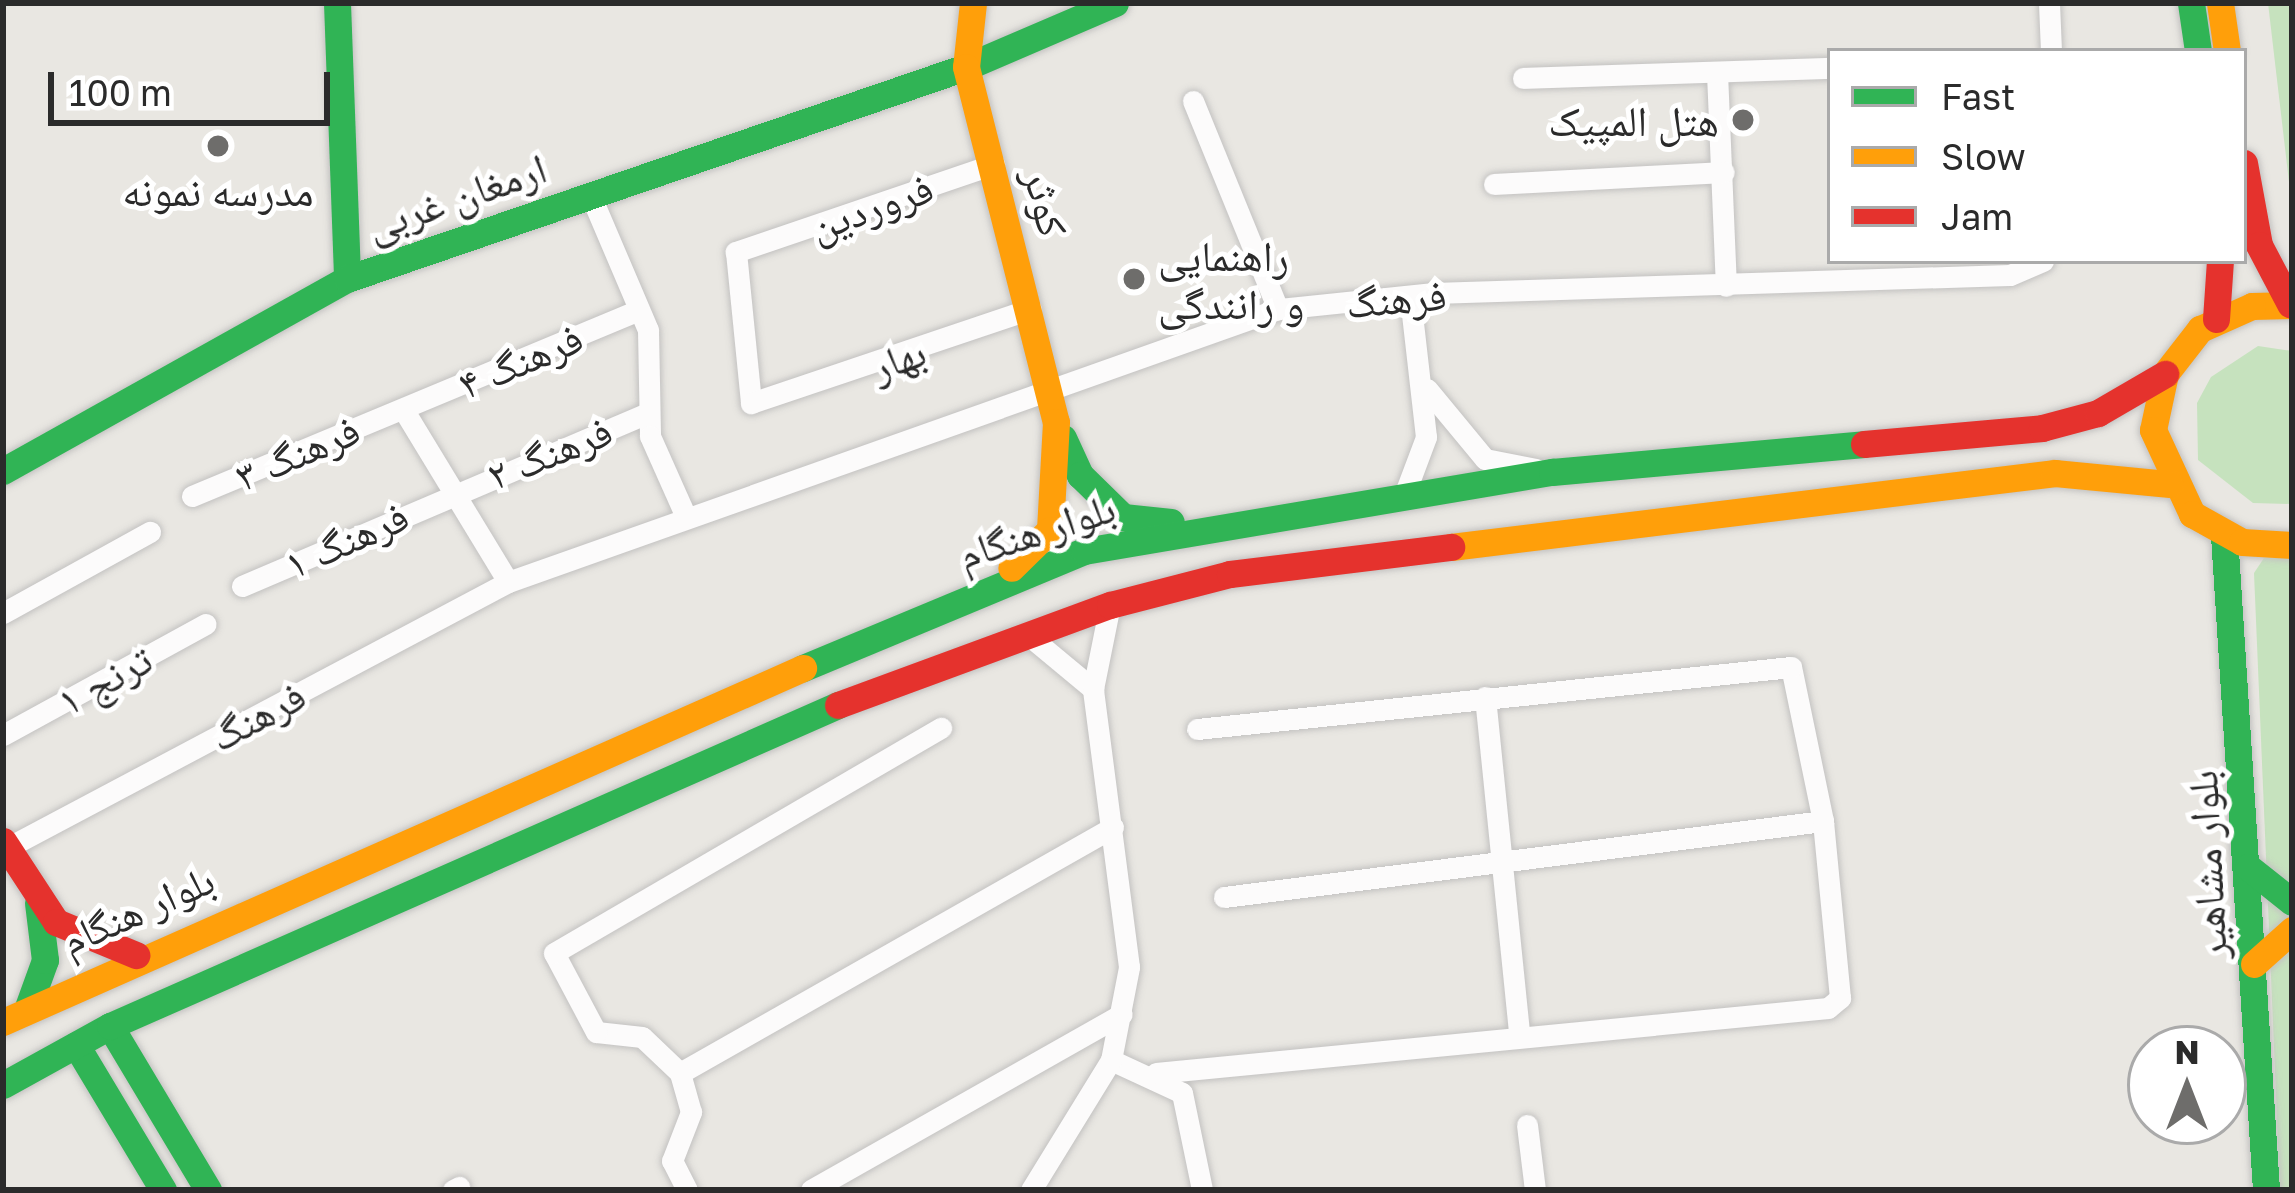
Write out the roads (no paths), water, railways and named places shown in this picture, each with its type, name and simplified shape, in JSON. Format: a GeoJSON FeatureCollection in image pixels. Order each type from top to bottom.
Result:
{"type":"FeatureCollection","features":[{"type":"Feature","properties":{"kind":"main road"},"geometry":{"type":"LineString","coordinates":[[337,3],[347,279]]}},
{"type":"Feature","properties":{"kind":"main road","name":"کوثر"},"geometry":{"type":"LineString","coordinates":[[973,3],[966,67],[1054,388],[1056,422],[1050,530],[988,587]]}},
{"type":"Feature","properties":{"kind":"main road","name":"ارمغان غربی"},"geometry":{"type":"LineString","coordinates":[[3,471],[347,279],[966,67],[1114,3]]}},
{"type":"Feature","properties":{"kind":"main road"},"geometry":{"type":"LineString","coordinates":[[2192,3],[2198,48]]}},
{"type":"Feature","properties":{"kind":"main road"},"geometry":{"type":"LineString","coordinates":[[2220,3],[2227,48]]}},
{"type":"Feature","properties":{"kind":"main road"},"geometry":{"type":"LineString","coordinates":[[2247,179],[2259,244],[2291,304],[2216,319],[2164,374],[2153,430],[2169,484],[2224,536],[2292,545]]}},
{"type":"Feature","properties":{"kind":"main road"},"geometry":{"type":"LineString","coordinates":[[2216,319],[2220,264]]}},
{"type":"Feature","properties":{"kind":"main road","name":"بلوار هنگام"},"geometry":{"type":"LineString","coordinates":[[3,1022],[136,955],[586,758],[1084,550],[1218,523],[1552,472],[2057,425],[2164,374]]}},
{"type":"Feature","properties":{"kind":"main road","name":"کوثر"},"geometry":{"type":"LineString","coordinates":[[1056,422],[1080,475],[1123,517],[1218,523]]}},
{"type":"Feature","properties":{"kind":"main road"},"geometry":{"type":"LineString","coordinates":[[1816,448],[1823,500]]}},
{"type":"Feature","properties":{"kind":"main road"},"geometry":{"type":"LineString","coordinates":[[3,1085],[110,1026],[608,807],[1028,634],[1110,605],[1230,574],[2055,473],[2169,484]]}},
{"type":"Feature","properties":{"kind":"main road","name":"بلوار مشاهیر"},"geometry":{"type":"LineString","coordinates":[[2224,536],[2266,1190]]}},
{"type":"Feature","properties":{"kind":"main road"},"geometry":{"type":"LineString","coordinates":[[586,758],[608,807]]}},
{"type":"Feature","properties":{"kind":"main road"},"geometry":{"type":"LineString","coordinates":[[4,846],[38,903],[85,942],[136,955]]}},
{"type":"Feature","properties":{"kind":"main road"},"geometry":{"type":"LineString","coordinates":[[2248,867],[2292,902]]}},
{"type":"Feature","properties":{"kind":"main road"},"geometry":{"type":"LineString","coordinates":[[28,1006],[45,959],[38,903]]}},
{"type":"Feature","properties":{"kind":"main road"},"geometry":{"type":"LineString","coordinates":[[2254,964],[2292,930]]}},
{"type":"Feature","properties":{"kind":"main road"},"geometry":{"type":"LineString","coordinates":[[110,1026],[208,1190]]}},
{"type":"Feature","properties":{"kind":"main road"},"geometry":{"type":"LineString","coordinates":[[76,1045],[163,1190]]}},
{"type":"Feature","properties":{"kind":"main road"},"geometry":{"type":"LineString","coordinates":[[111,1103],[116,1085],[141,1079]]}},
{"type":"Feature","properties":{"kind":"street"},"geometry":{"type":"LineString","coordinates":[[2049,3],[2050,48]]}},
{"type":"Feature","properties":{"kind":"street"},"geometry":{"type":"LineString","coordinates":[[1523,78],[1827,68]]}},
{"type":"Feature","properties":{"kind":"street"},"geometry":{"type":"LineString","coordinates":[[1717,73],[1726,286]]}},
{"type":"Feature","properties":{"kind":"street"},"geometry":{"type":"LineString","coordinates":[[1193,101],[1278,309]]}},
{"type":"Feature","properties":{"kind":"street","name":"فروردین"},"geometry":{"type":"LineString","coordinates":[[764,406],[751,404],[732,262],[747,249],[994,164]]}},
{"type":"Feature","properties":{"kind":"street"},"geometry":{"type":"LineString","coordinates":[[1494,184],[1724,172]]}},
{"type":"Feature","properties":{"kind":"street"},"geometry":{"type":"LineString","coordinates":[[590,194],[653,354],[647,413],[686,517]]}},
{"type":"Feature","properties":{"kind":"street","name":"فرهنگ"},"geometry":{"type":"LineString","coordinates":[[4,846],[508,582],[1278,309],[1409,296],[2010,275],[2037,264]]}},
{"type":"Feature","properties":{"kind":"street"},"geometry":{"type":"LineString","coordinates":[[1405,493],[1420,467],[1426,388],[1409,296]]}},
{"type":"Feature","properties":{"kind":"street","name":"بهار"},"geometry":{"type":"LineString","coordinates":[[764,406],[1031,309]]}},
{"type":"Feature","properties":{"kind":"street","name":"فرهنگ ۴"},"geometry":{"type":"LineString","coordinates":[[403,409],[637,310]]}},
{"type":"Feature","properties":{"kind":"street"},"geometry":{"type":"LineString","coordinates":[[1426,388],[1484,458],[1552,472]]}},
{"type":"Feature","properties":{"kind":"street"},"geometry":{"type":"LineString","coordinates":[[403,409],[508,582]]}},
{"type":"Feature","properties":{"kind":"street","name":"فرهنگ ۳"},"geometry":{"type":"LineString","coordinates":[[192,496],[403,409]]}},
{"type":"Feature","properties":{"kind":"street","name":"فرهنگ ۲"},"geometry":{"type":"LineString","coordinates":[[450,492],[647,413]]}},
{"type":"Feature","properties":{"kind":"street","name":"فرهنگ ۱"},"geometry":{"type":"LineString","coordinates":[[242,586],[450,492]]}},
{"type":"Feature","properties":{"kind":"street"},"geometry":{"type":"LineString","coordinates":[[3,613],[150,532]]}},
{"type":"Feature","properties":{"kind":"street"},"geometry":{"type":"LineString","coordinates":[[1031,1190],[1111,1060],[1129,967],[1093,689],[1110,605]]}},
{"type":"Feature","properties":{"kind":"street","name":"ترنج ۱"},"geometry":{"type":"LineString","coordinates":[[3,735],[206,624]]}},
{"type":"Feature","properties":{"kind":"street"},"geometry":{"type":"LineString","coordinates":[[1028,634],[1093,689]]}},
{"type":"Feature","properties":{"kind":"street"},"geometry":{"type":"LineString","coordinates":[[1111,1060],[1156,1073],[1835,1005],[1823,821],[1790,667],[1197,729]]}},
{"type":"Feature","properties":{"kind":"street"},"geometry":{"type":"LineString","coordinates":[[1485,697],[1519,1034]]}},
{"type":"Feature","properties":{"kind":"street"},"geometry":{"type":"LineString","coordinates":[[688,1190],[672,1161],[691,1112],[680,1073],[642,1037],[596,1032],[556,962],[561,944],[941,728]]}},
{"type":"Feature","properties":{"kind":"street"},"geometry":{"type":"LineString","coordinates":[[1225,897],[1823,821]]}},
{"type":"Feature","properties":{"kind":"street"},"geometry":{"type":"LineString","coordinates":[[680,1073],[1113,827]]}},
{"type":"Feature","properties":{"kind":"street"},"geometry":{"type":"LineString","coordinates":[[811,1190],[1122,1014]]}},
{"type":"Feature","properties":{"kind":"street"},"geometry":{"type":"LineString","coordinates":[[1156,1073],[1191,1113],[1202,1190]]}},
{"type":"Feature","properties":{"kind":"street"},"geometry":{"type":"LineString","coordinates":[[1527,1125],[1535,1190]]}},
{"type":"Feature","properties":{"kind":"place","name":"هتل المپیک"},"geometry":{"type":"Point","coordinates":[1743,120]}},
{"type":"Feature","properties":{"kind":"place","name":"مدرسه نمونه"},"geometry":{"type":"Point","coordinates":[218,146]}},
{"type":"Feature","properties":{"kind":"place","name":"راهنمایی و رانندگی"},"geometry":{"type":"Point","coordinates":[1134,279]}}]}
